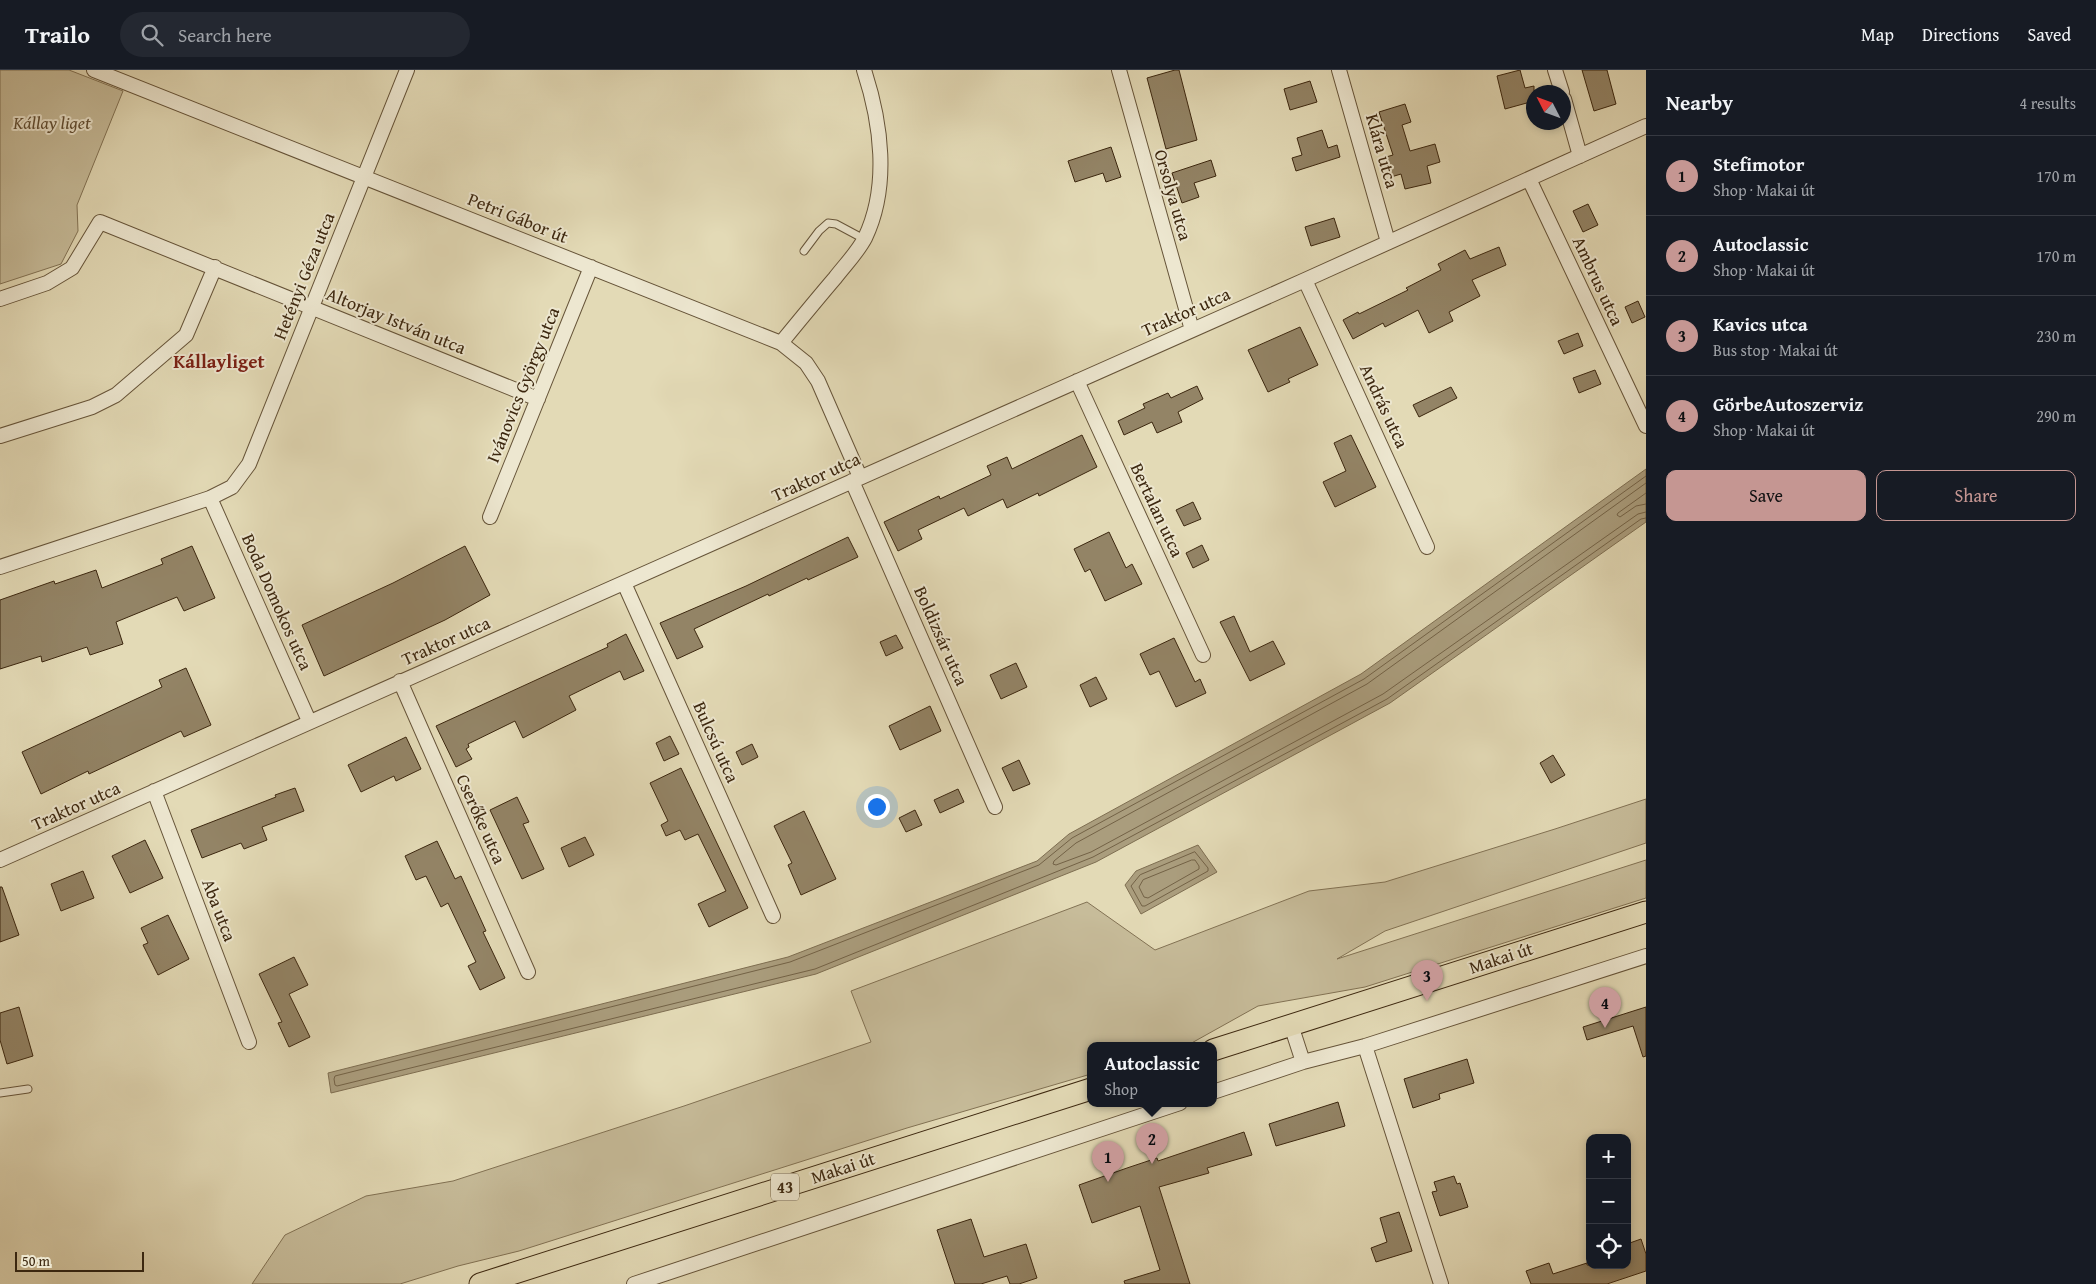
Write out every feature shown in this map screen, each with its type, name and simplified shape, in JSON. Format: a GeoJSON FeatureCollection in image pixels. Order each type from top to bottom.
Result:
{"type":"FeatureCollection","features":[{"type":"Feature","properties":{"kind":"main road","name":"Makai út"},"geometry":{"type":"LineString","coordinates":[[1217,1049],[1646,912]]}},
{"type":"Feature","properties":{"kind":"main road","name":"Makai út"},"geometry":{"type":"LineString","coordinates":[[480,1284],[1087,1090]]}},
{"type":"Feature","properties":{"kind":"street","name":"Petri Gábor út"},"geometry":{"type":"LineString","coordinates":[[94,70],[781,343],[806,362],[818,381],[856,479]]}},
{"type":"Feature","properties":{"kind":"street","name":"Hetényi Géza utca"},"geometry":{"type":"LineString","coordinates":[[0,567],[210,498],[232,487],[249,464],[407,70]]}},
{"type":"Feature","properties":{"kind":"street"},"geometry":{"type":"LineString","coordinates":[[781,343],[850,260],[864,239],[873,213],[878,189],[880,144],[876,113],[864,70]]}},
{"type":"Feature","properties":{"kind":"street","name":"Orsolya utca"},"geometry":{"type":"LineString","coordinates":[[1119,70],[1192,330]]}},
{"type":"Feature","properties":{"kind":"street","name":"Klára utca"},"geometry":{"type":"LineString","coordinates":[[1339,70],[1388,242]]}},
{"type":"Feature","properties":{"kind":"street"},"geometry":{"type":"LineString","coordinates":[[1555,70],[1560,85]]}},
{"type":"Feature","properties":{"kind":"street"},"geometry":{"type":"LineString","coordinates":[[1571,124],[1580,156]]}},
{"type":"Feature","properties":{"kind":"street","name":"Traktor utca"},"geometry":{"type":"LineString","coordinates":[[0,860],[1306,280],[1646,126]]}},
{"type":"Feature","properties":{"kind":"street","name":"Ambrus utca"},"geometry":{"type":"LineString","coordinates":[[1529,179],[1646,426]]}},
{"type":"Feature","properties":{"kind":"street","name":"Altorjay István utca"},"geometry":{"type":"LineString","coordinates":[[0,298],[47,282],[72,268],[100,222],[538,399]]}},
{"type":"Feature","properties":{"kind":"street"},"geometry":{"type":"LineString","coordinates":[[0,436],[92,407],[116,395],[186,336],[215,267]]}},
{"type":"Feature","properties":{"kind":"street","name":"Ivánovics György utca"},"geometry":{"type":"LineString","coordinates":[[490,517],[591,267]]}},
{"type":"Feature","properties":{"kind":"street","name":"András utca"},"geometry":{"type":"LineString","coordinates":[[1306,280],[1428,547]]}},
{"type":"Feature","properties":{"kind":"street","name":"Bertalan utca"},"geometry":{"type":"LineString","coordinates":[[1077,381],[1204,655]]}},
{"type":"Feature","properties":{"kind":"street","name":"Boldizsár utca"},"geometry":{"type":"LineString","coordinates":[[856,479],[995,807]]}},
{"type":"Feature","properties":{"kind":"street","name":"Boda Domokos utca"},"geometry":{"type":"LineString","coordinates":[[210,498],[309,722]]}},
{"type":"Feature","properties":{"kind":"street","name":"Bulcsú utca"},"geometry":{"type":"LineString","coordinates":[[624,583],[773,916]]}},
{"type":"Feature","properties":{"kind":"street","name":"Cserőke utca"},"geometry":{"type":"LineString","coordinates":[[400,682],[528,972]]}},
{"type":"Feature","properties":{"kind":"street","name":"Aba utca"},"geometry":{"type":"LineString","coordinates":[[154,791],[250,1042]]}},
{"type":"Feature","properties":{"kind":"street"},"geometry":{"type":"LineString","coordinates":[[1217,1091],[1303,1062],[1365,1046],[1646,956]]}},
{"type":"Feature","properties":{"kind":"street"},"geometry":{"type":"LineString","coordinates":[[1292,1025],[1303,1062]]}},
{"type":"Feature","properties":{"kind":"street"},"geometry":{"type":"LineString","coordinates":[[1365,1046],[1441,1284]]}},
{"type":"Feature","properties":{"kind":"street"},"geometry":{"type":"LineString","coordinates":[[634,1284],[1168,1107]]}},
{"type":"Feature","properties":{"kind":"lane"},"geometry":{"type":"LineString","coordinates":[[804,251],[819,231],[828,223],[836,224],[864,239]]}},
{"type":"Feature","properties":{"kind":"lane"},"geometry":{"type":"LineString","coordinates":[[0,1093],[28,1089]]}},
{"type":"Feature","properties":{"kind":"green space","name":"Kállay liget"},"geometry":{"type":"Polygon","coordinates":[[[0,70],[69,70],[123,91],[77,205],[78,231],[61,264],[0,284],[0,70]]]}},
{"type":"Feature","properties":{"kind":"green space"},"geometry":{"type":"Polygon","coordinates":[[[1646,799],[1646,843],[1385,931],[1337,959],[1646,860],[1646,898],[1365,987],[1258,1006],[1193,1042],[1087,1042],[1087,1075],[907,1128],[519,1251],[458,1266],[400,1284],[252,1284],[285,1235],[366,1196],[453,1181],[684,1106],[871,1042],[851,991],[1087,902],[1155,950],[1309,891],[1385,882],[1646,799]]]}},
{"type":"Feature","properties":{"kind":"water"},"geometry":{"type":"Polygon","coordinates":[[[1646,469],[1646,522],[1390,703],[1096,862],[816,974],[331,1093],[328,1073],[788,957],[1037,861],[1069,834],[1361,674],[1646,469]]]}},
{"type":"Feature","properties":{"kind":"water"},"geometry":{"type":"Polygon","coordinates":[[[1198,845],[1217,872],[1141,914],[1125,885],[1136,871],[1198,845]]]}},
{"type":"Feature","properties":{"kind":"building"},"geometry":{"type":"Polygon","coordinates":[[[1179,70],[1197,140],[1166,149],[1147,78],[1179,70]]]}},
{"type":"Feature","properties":{"kind":"building"},"geometry":{"type":"Polygon","coordinates":[[[1520,70],[1526,88],[1526,103],[1505,109],[1497,76],[1520,70]]]}},
{"type":"Feature","properties":{"kind":"building"},"geometry":{"type":"Polygon","coordinates":[[[1582,70],[1607,70],[1616,104],[1594,111],[1582,70]]]}},
{"type":"Feature","properties":{"kind":"building"},"geometry":{"type":"Polygon","coordinates":[[[1310,81],[1317,102],[1290,110],[1284,89],[1310,81]]]}},
{"type":"Feature","properties":{"kind":"building"},"geometry":{"type":"Polygon","coordinates":[[[1405,104],[1411,122],[1402,125],[1410,151],[1435,144],[1440,162],[1427,166],[1431,183],[1405,189],[1401,174],[1391,177],[1386,157],[1393,155],[1379,112],[1405,104]]]}},
{"type":"Feature","properties":{"kind":"building"},"geometry":{"type":"Polygon","coordinates":[[[1322,130],[1328,148],[1337,145],[1340,157],[1296,171],[1292,158],[1302,155],[1297,138],[1322,130]]]}},
{"type":"Feature","properties":{"kind":"building"},"geometry":{"type":"Polygon","coordinates":[[[1111,147],[1121,177],[1106,182],[1103,173],[1075,182],[1068,161],[1111,147]]]}},
{"type":"Feature","properties":{"kind":"building"},"geometry":{"type":"Polygon","coordinates":[[[1211,160],[1216,176],[1194,183],[1199,197],[1182,203],[1172,173],[1211,160]]]}},
{"type":"Feature","properties":{"kind":"building"},"geometry":{"type":"Polygon","coordinates":[[[1588,204],[1598,225],[1583,232],[1573,211],[1588,204]]]}},
{"type":"Feature","properties":{"kind":"building"},"geometry":{"type":"Polygon","coordinates":[[[1334,218],[1340,237],[1311,246],[1305,227],[1334,218]]]}},
{"type":"Feature","properties":{"kind":"building"},"geometry":{"type":"Polygon","coordinates":[[[1499,247],[1506,265],[1472,280],[1480,296],[1449,312],[1453,321],[1429,333],[1418,310],[1385,327],[1383,323],[1353,339],[1343,320],[1408,290],[1406,288],[1441,270],[1438,264],[1465,250],[1470,259],[1499,247]]]}},
{"type":"Feature","properties":{"kind":"building"},"geometry":{"type":"Polygon","coordinates":[[[1638,301],[1645,317],[1632,323],[1625,307],[1638,301]]]}},
{"type":"Feature","properties":{"kind":"building"},"geometry":{"type":"Polygon","coordinates":[[[1300,327],[1318,365],[1288,379],[1290,382],[1268,392],[1248,350],[1300,327]]]}},
{"type":"Feature","properties":{"kind":"building"},"geometry":{"type":"Polygon","coordinates":[[[1578,333],[1583,346],[1564,354],[1558,341],[1578,333]]]}},
{"type":"Feature","properties":{"kind":"building"},"geometry":{"type":"Polygon","coordinates":[[[1595,370],[1601,384],[1579,393],[1573,378],[1595,370]]]}},
{"type":"Feature","properties":{"kind":"building"},"geometry":{"type":"Polygon","coordinates":[[[1197,386],[1203,399],[1178,412],[1182,422],[1157,433],[1152,422],[1124,435],[1118,421],[1145,408],[1143,404],[1168,393],[1171,398],[1197,386]]]}},
{"type":"Feature","properties":{"kind":"building"},"geometry":{"type":"Polygon","coordinates":[[[1451,387],[1457,398],[1419,417],[1413,405],[1451,387]]]}},
{"type":"Feature","properties":{"kind":"building"},"geometry":{"type":"Polygon","coordinates":[[[1082,435],[1097,467],[1039,496],[1038,493],[1007,508],[1003,499],[968,516],[964,508],[918,530],[922,539],[898,551],[884,522],[939,496],[940,499],[991,475],[987,466],[1007,457],[1012,469],[1082,435]]]}},
{"type":"Feature","properties":{"kind":"building"},"geometry":{"type":"Polygon","coordinates":[[[1351,435],[1376,487],[1335,507],[1323,482],[1346,471],[1334,443],[1351,435]]]}},
{"type":"Feature","properties":{"kind":"building"},"geometry":{"type":"Polygon","coordinates":[[[1193,502],[1201,519],[1184,526],[1176,510],[1193,502]]]}},
{"type":"Feature","properties":{"kind":"building"},"geometry":{"type":"Polygon","coordinates":[[[1109,532],[1126,568],[1132,564],[1142,584],[1105,601],[1090,569],[1085,572],[1074,549],[1109,532]]]}},
{"type":"Feature","properties":{"kind":"building"},"geometry":{"type":"Polygon","coordinates":[[[848,537],[858,557],[808,580],[807,578],[769,596],[768,594],[694,629],[703,647],[677,659],[660,623],[746,586],[848,537]]]}},
{"type":"Feature","properties":{"kind":"building"},"geometry":{"type":"Polygon","coordinates":[[[1202,545],[1209,560],[1193,568],[1186,553],[1202,545]]]}},
{"type":"Feature","properties":{"kind":"building"},"geometry":{"type":"Polygon","coordinates":[[[192,546],[215,598],[184,611],[177,597],[116,622],[123,644],[90,655],[87,647],[42,662],[41,656],[0,669],[0,600],[54,581],[55,584],[96,570],[102,588],[163,564],[161,559],[192,546]]]}},
{"type":"Feature","properties":{"kind":"building"},"geometry":{"type":"Polygon","coordinates":[[[465,546],[490,595],[445,620],[324,676],[302,625],[393,583],[465,546]]]}},
{"type":"Feature","properties":{"kind":"building"},"geometry":{"type":"Polygon","coordinates":[[[1234,616],[1250,652],[1273,641],[1285,664],[1250,681],[1220,622],[1234,616]]]}},
{"type":"Feature","properties":{"kind":"building"},"geometry":{"type":"Polygon","coordinates":[[[626,634],[644,671],[624,680],[620,671],[569,696],[576,710],[523,738],[515,721],[468,744],[469,747],[466,749],[472,759],[456,767],[436,726],[608,647],[607,644],[626,634]]]}},
{"type":"Feature","properties":{"kind":"building"},"geometry":{"type":"Polygon","coordinates":[[[896,635],[903,648],[886,656],[880,642],[896,635]]]}},
{"type":"Feature","properties":{"kind":"building"},"geometry":{"type":"Polygon","coordinates":[[[1174,638],[1195,682],[1200,679],[1206,693],[1176,707],[1159,671],[1150,675],[1140,654],[1174,638]]]}},
{"type":"Feature","properties":{"kind":"building"},"geometry":{"type":"Polygon","coordinates":[[[1016,663],[1027,687],[1001,699],[990,675],[1016,663]]]}},
{"type":"Feature","properties":{"kind":"building"},"geometry":{"type":"Polygon","coordinates":[[[186,668],[211,725],[184,737],[181,731],[89,774],[88,771],[41,794],[22,752],[162,687],[159,680],[186,668]]]}},
{"type":"Feature","properties":{"kind":"building"},"geometry":{"type":"Polygon","coordinates":[[[1096,677],[1107,699],[1090,707],[1080,685],[1096,677]]]}},
{"type":"Feature","properties":{"kind":"building"},"geometry":{"type":"Polygon","coordinates":[[[930,706],[941,731],[900,750],[889,726],[930,706]]]}},
{"type":"Feature","properties":{"kind":"building"},"geometry":{"type":"Polygon","coordinates":[[[670,736],[679,754],[664,761],[656,743],[670,736]]]}},
{"type":"Feature","properties":{"kind":"building"},"geometry":{"type":"Polygon","coordinates":[[[406,737],[421,769],[396,781],[394,776],[361,792],[348,765],[406,737]]]}},
{"type":"Feature","properties":{"kind":"building"},"geometry":{"type":"Polygon","coordinates":[[[752,744],[758,757],[742,765],[736,752],[752,744]]]}},
{"type":"Feature","properties":{"kind":"building"},"geometry":{"type":"Polygon","coordinates":[[[1553,755],[1565,775],[1551,783],[1540,763],[1553,755]]]}},
{"type":"Feature","properties":{"kind":"building"},"geometry":{"type":"Polygon","coordinates":[[[1019,760],[1030,784],[1013,791],[1002,768],[1019,760]]]}},
{"type":"Feature","properties":{"kind":"building"},"geometry":{"type":"Polygon","coordinates":[[[681,768],[748,908],[709,927],[698,904],[726,891],[698,834],[685,840],[680,830],[666,836],[661,825],[668,821],[650,783],[681,768]]]}},
{"type":"Feature","properties":{"kind":"building"},"geometry":{"type":"Polygon","coordinates":[[[295,788],[304,811],[262,827],[267,840],[244,849],[241,843],[202,858],[191,830],[295,788]]]}},
{"type":"Feature","properties":{"kind":"building"},"geometry":{"type":"Polygon","coordinates":[[[958,789],[964,802],[940,813],[934,800],[958,789]]]}},
{"type":"Feature","properties":{"kind":"building"},"geometry":{"type":"Polygon","coordinates":[[[517,797],[529,822],[523,824],[544,869],[522,879],[490,810],[517,797]]]}},
{"type":"Feature","properties":{"kind":"building"},"geometry":{"type":"Polygon","coordinates":[[[915,810],[922,825],[906,832],[899,818],[915,810]]]}},
{"type":"Feature","properties":{"kind":"building"},"geometry":{"type":"Polygon","coordinates":[[[804,811],[836,879],[801,895],[788,865],[792,863],[774,826],[804,811]]]}},
{"type":"Feature","properties":{"kind":"building"},"geometry":{"type":"Polygon","coordinates":[[[585,837],[594,855],[569,867],[561,848],[585,837]]]}},
{"type":"Feature","properties":{"kind":"building"},"geometry":{"type":"Polygon","coordinates":[[[145,840],[163,878],[130,893],[112,856],[145,840]]]}},
{"type":"Feature","properties":{"kind":"building"},"geometry":{"type":"Polygon","coordinates":[[[437,841],[455,879],[461,876],[486,931],[483,932],[505,978],[480,990],[468,966],[476,962],[448,903],[441,907],[426,876],[416,880],[405,856],[437,841]]]}},
{"type":"Feature","properties":{"kind":"building"},"geometry":{"type":"Polygon","coordinates":[[[83,871],[94,898],[61,911],[51,884],[83,871]]]}},
{"type":"Feature","properties":{"kind":"building"},"geometry":{"type":"Polygon","coordinates":[[[0,887],[2,887],[19,935],[0,942],[0,887]]]}},
{"type":"Feature","properties":{"kind":"building"},"geometry":{"type":"Polygon","coordinates":[[[168,915],[189,959],[158,975],[143,945],[148,943],[141,928],[168,915]]]}},
{"type":"Feature","properties":{"kind":"building"},"geometry":{"type":"Polygon","coordinates":[[[294,957],[308,985],[289,994],[310,1037],[289,1047],[278,1023],[282,1022],[259,974],[294,957]]]}},
{"type":"Feature","properties":{"kind":"building"},"geometry":{"type":"Polygon","coordinates":[[[19,1007],[33,1056],[7,1064],[0,1040],[0,1013],[19,1007]]]}},
{"type":"Feature","properties":{"kind":"building"},"geometry":{"type":"Polygon","coordinates":[[[1646,1007],[1646,1056],[1643,1057],[1633,1026],[1587,1040],[1583,1027],[1646,1007]]]}},
{"type":"Feature","properties":{"kind":"building"},"geometry":{"type":"Polygon","coordinates":[[[1467,1059],[1474,1083],[1439,1094],[1440,1099],[1413,1108],[1404,1079],[1467,1059]]]}},
{"type":"Feature","properties":{"kind":"building"},"geometry":{"type":"Polygon","coordinates":[[[1338,1102],[1345,1126],[1276,1146],[1269,1124],[1338,1102]]]}},
{"type":"Feature","properties":{"kind":"building"},"geometry":{"type":"Polygon","coordinates":[[[1244,1132],[1252,1155],[1207,1168],[1209,1173],[1159,1187],[1190,1284],[1125,1284],[1124,1281],[1160,1270],[1140,1206],[1092,1223],[1079,1185],[1157,1158],[1158,1161],[1244,1132]]]}},
{"type":"Feature","properties":{"kind":"building"},"geometry":{"type":"Polygon","coordinates":[[[1454,1176],[1457,1184],[1460,1183],[1468,1207],[1440,1216],[1432,1192],[1437,1191],[1434,1182],[1454,1176]]]}},
{"type":"Feature","properties":{"kind":"building"},"geometry":{"type":"Polygon","coordinates":[[[1399,1212],[1412,1251],[1376,1262],[1371,1248],[1387,1242],[1380,1218],[1399,1212]]]}},
{"type":"Feature","properties":{"kind":"building"},"geometry":{"type":"Polygon","coordinates":[[[971,1219],[984,1257],[1026,1244],[1037,1278],[1019,1284],[1010,1284],[1007,1276],[981,1284],[955,1284],[937,1230],[971,1219]]]}},
{"type":"Feature","properties":{"kind":"building"},"geometry":{"type":"Polygon","coordinates":[[[1641,1239],[1646,1254],[1646,1271],[1607,1284],[1531,1284],[1526,1271],[1549,1263],[1553,1274],[1586,1263],[1586,1269],[1631,1269],[1631,1243],[1641,1239]]]}},
{"type":"Feature","properties":{"kind":"place","name":"Kavics utca"},"geometry":{"type":"Point","coordinates":[1427,1001]}},
{"type":"Feature","properties":{"kind":"place","name":"GörbeAutoszerviz"},"geometry":{"type":"Point","coordinates":[1605,1028]}},
{"type":"Feature","properties":{"kind":"place","name":"Autoclassic"},"geometry":{"type":"Point","coordinates":[1152,1164]}},
{"type":"Feature","properties":{"kind":"place","name":"Stefimotor"},"geometry":{"type":"Point","coordinates":[1108,1182]}},
{"type":"Feature","properties":{"kind":"district","name":"Kállayliget"},"geometry":{"type":"Point","coordinates":[219,361]}}]}
